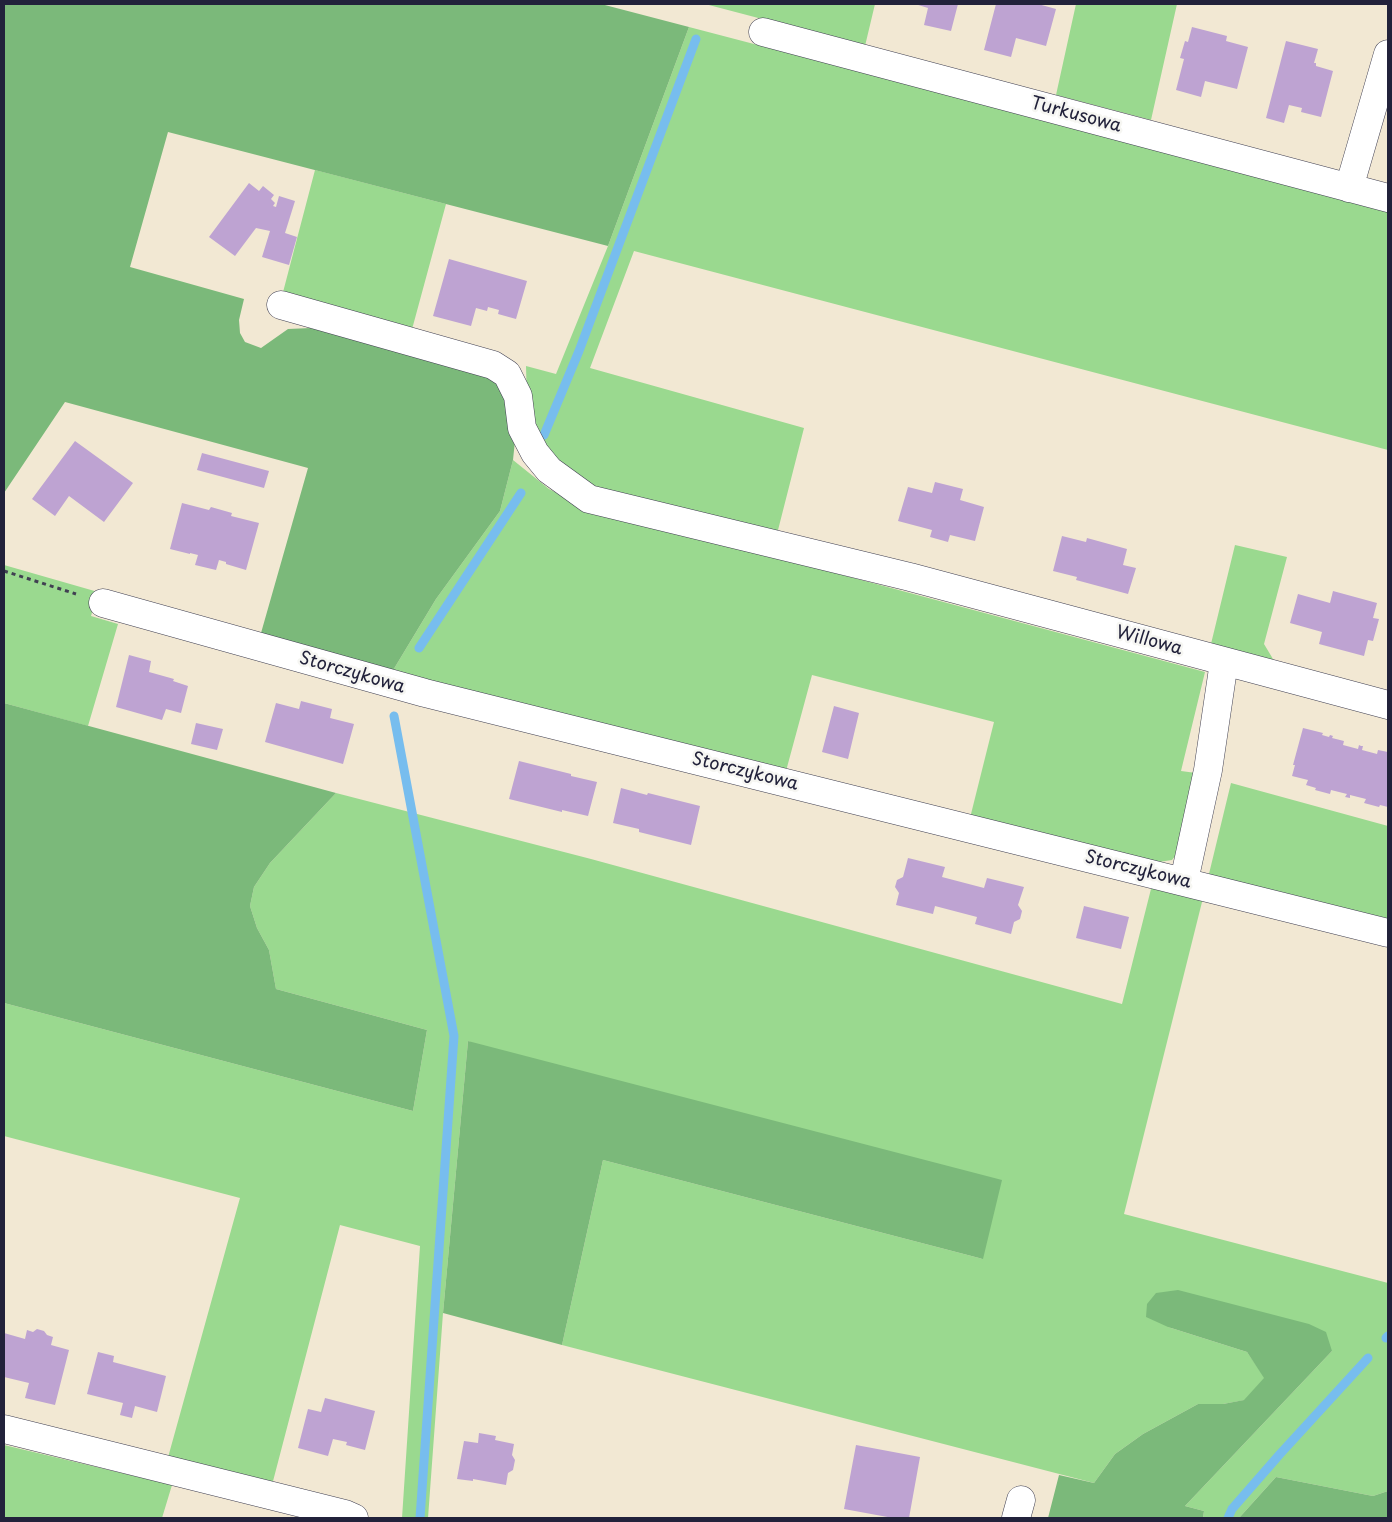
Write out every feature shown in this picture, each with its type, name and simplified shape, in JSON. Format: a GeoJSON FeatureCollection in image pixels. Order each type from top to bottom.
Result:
{"type":"FeatureCollection","features":[{"type":"Feature","properties":{"kind":"street","name":"Turkusowa"},"geometry":{"type":"LineString","coordinates":[[763,32],[1388,198]]}},
{"type":"Feature","properties":{"kind":"street"},"geometry":{"type":"LineString","coordinates":[[1349,188],[1388,54]]}},
{"type":"Feature","properties":{"kind":"street","name":"Willowa"},"geometry":{"type":"LineString","coordinates":[[281,305],[493,365],[507,374],[518,396],[522,428],[535,453],[549,470],[589,499],[910,577],[1388,705]]}},
{"type":"Feature","properties":{"kind":"street","name":"Storczykowa"},"geometry":{"type":"LineString","coordinates":[[103,603],[426,693],[1388,933]]}},
{"type":"Feature","properties":{"kind":"street"},"geometry":{"type":"LineString","coordinates":[[1184,881],[1208,770],[1224,662]]}},
{"type":"Feature","properties":{"kind":"street"},"geometry":{"type":"LineString","coordinates":[[4,1429],[346,1514],[354,1518]]}},
{"type":"Feature","properties":{"kind":"path"},"geometry":{"type":"LineString","coordinates":[[4,571],[103,603]]}},
{"type":"Feature","properties":{"kind":"green space"},"geometry":{"type":"Polygon","coordinates":[[[4,4],[601,4],[689,27],[608,246],[168,132],[130,267],[244,299],[239,320],[240,333],[245,342],[261,348],[288,329],[311,328],[487,375],[507,392],[516,431],[513,460],[500,511],[436,599],[392,672],[261,633],[308,468],[65,402],[4,493],[4,4]]]}},
{"type":"Feature","properties":{"kind":"green space"},"geometry":{"type":"Polygon","coordinates":[[[705,4],[875,4],[865,46],[705,4]]]}},
{"type":"Feature","properties":{"kind":"green space"},"geometry":{"type":"Polygon","coordinates":[[[1076,4],[1177,4],[1151,120],[1056,95],[1076,4]]]}},
{"type":"Feature","properties":{"kind":"green space"},"geometry":{"type":"Polygon","coordinates":[[[689,27],[1388,210],[1388,450],[634,251],[590,368],[804,428],[777,534],[585,484],[535,440],[527,404],[526,366],[556,374],[608,246],[689,27]]]}},
{"type":"Feature","properties":{"kind":"green space"},"geometry":{"type":"Polygon","coordinates":[[[315,170],[446,204],[411,333],[282,296],[315,170]]]}},
{"type":"Feature","properties":{"kind":"green space"},"geometry":{"type":"Polygon","coordinates":[[[513,460],[549,489],[581,505],[1205,672],[1181,771],[1196,773],[1180,850],[1172,860],[1152,863],[970,818],[994,722],[812,675],[786,771],[392,672],[436,599],[500,511],[513,460]]]}},
{"type":"Feature","properties":{"kind":"green space"},"geometry":{"type":"Polygon","coordinates":[[[1235,545],[1287,557],[1264,644],[1276,664],[1210,648],[1235,545]]]}},
{"type":"Feature","properties":{"kind":"green space"},"geometry":{"type":"Polygon","coordinates":[[[4,565],[98,592],[91,616],[118,624],[88,726],[4,703],[4,565]]]}},
{"type":"Feature","properties":{"kind":"green space"},"geometry":{"type":"Polygon","coordinates":[[[4,703],[336,793],[270,863],[254,887],[250,906],[257,928],[269,950],[276,989],[427,1030],[413,1111],[4,1003],[4,703]]]}},
{"type":"Feature","properties":{"kind":"green space"},"geometry":{"type":"Polygon","coordinates":[[[1231,783],[1388,826],[1388,924],[1208,878],[1231,783]]]}},
{"type":"Feature","properties":{"kind":"green space"},"geometry":{"type":"Polygon","coordinates":[[[336,793],[591,859],[1122,1004],[1152,885],[1203,898],[1124,1214],[1388,1283],[1388,1491],[1373,1496],[1276,1477],[1239,1518],[1203,1518],[1204,1511],[1185,1506],[1332,1351],[1168,1327],[1247,1352],[1265,1378],[1245,1400],[1223,1404],[1198,1404],[1143,1434],[1115,1454],[1094,1483],[562,1345],[603,1160],[983,1259],[468,1041],[443,1313],[428,1518],[402,1518],[420,1246],[340,1225],[272,1485],[167,1461],[240,1198],[4,1136],[4,1003],[413,1111],[427,1030],[276,989],[269,950],[257,928],[250,906],[254,887],[270,863],[336,793]]]}},
{"type":"Feature","properties":{"kind":"green space"},"geometry":{"type":"Polygon","coordinates":[[[468,1041],[1002,1180],[983,1259],[603,1160],[562,1345],[443,1313],[468,1041]]]}},
{"type":"Feature","properties":{"kind":"green space"},"geometry":{"type":"Polygon","coordinates":[[[1178,1290],[1309,1324],[1326,1332],[1332,1351],[1185,1506],[1204,1511],[1203,1518],[1048,1518],[1059,1475],[1094,1483],[1115,1454],[1143,1434],[1198,1404],[1223,1404],[1244,1400],[1264,1378],[1247,1352],[1168,1327],[1146,1317],[1147,1304],[1156,1293],[1178,1290]]]}},
{"type":"Feature","properties":{"kind":"green space"},"geometry":{"type":"Polygon","coordinates":[[[4,1445],[172,1485],[162,1518],[4,1518],[4,1445]]]}},
{"type":"Feature","properties":{"kind":"green space"},"geometry":{"type":"Polygon","coordinates":[[[1276,1477],[1373,1496],[1388,1491],[1388,1518],[1239,1518],[1276,1477]]]}},
{"type":"Feature","properties":{"kind":"building"},"geometry":{"type":"Polygon","coordinates":[[[915,4],[958,4],[951,31],[924,25],[928,8],[915,4]]]}},
{"type":"Feature","properties":{"kind":"building"},"geometry":{"type":"Polygon","coordinates":[[[996,4],[1038,4],[1056,9],[1046,46],[1016,38],[1011,57],[984,50],[996,4]]]}},
{"type":"Feature","properties":{"kind":"building"},"geometry":{"type":"Polygon","coordinates":[[[1192,27],[1227,36],[1226,41],[1248,47],[1237,89],[1205,81],[1201,97],[1176,90],[1184,59],[1180,58],[1185,41],[1188,42],[1192,27]]]}},
{"type":"Feature","properties":{"kind":"building"},"geometry":{"type":"Polygon","coordinates":[[[1286,41],[1318,49],[1314,63],[1316,63],[1316,66],[1333,71],[1321,117],[1301,112],[1302,108],[1289,105],[1284,123],[1266,118],[1286,41]]]}},
{"type":"Feature","properties":{"kind":"building"},"geometry":{"type":"Polygon","coordinates":[[[249,183],[259,191],[263,186],[274,195],[271,199],[275,203],[273,206],[276,207],[279,196],[295,201],[285,233],[297,237],[289,265],[262,257],[270,231],[256,228],[235,256],[209,237],[249,183]]]}},
{"type":"Feature","properties":{"kind":"building"},"geometry":{"type":"Polygon","coordinates":[[[449,259],[527,281],[516,319],[498,314],[499,310],[488,307],[487,311],[476,308],[471,326],[433,316],[449,259]]]}},
{"type":"Feature","properties":{"kind":"building"},"geometry":{"type":"Polygon","coordinates":[[[75,441],[133,483],[104,522],[69,496],[55,516],[32,499],[75,441]]]}},
{"type":"Feature","properties":{"kind":"building"},"geometry":{"type":"Polygon","coordinates":[[[202,453],[269,471],[264,488],[197,470],[202,453]]]}},
{"type":"Feature","properties":{"kind":"building"},"geometry":{"type":"Polygon","coordinates":[[[935,482],[963,489],[960,500],[984,507],[975,541],[950,535],[948,542],[930,537],[932,530],[898,521],[908,487],[932,493],[935,482]]]}},
{"type":"Feature","properties":{"kind":"building"},"geometry":{"type":"Polygon","coordinates":[[[182,503],[209,510],[211,507],[232,513],[231,516],[259,523],[246,570],[219,560],[216,570],[195,565],[198,555],[170,549],[182,503]]]}},
{"type":"Feature","properties":{"kind":"building"},"geometry":{"type":"Polygon","coordinates":[[[1062,536],[1086,542],[1087,538],[1127,549],[1123,565],[1136,568],[1128,594],[1076,580],[1077,577],[1053,571],[1062,536]]]}},
{"type":"Feature","properties":{"kind":"building"},"geometry":{"type":"Polygon","coordinates":[[[1333,591],[1377,603],[1373,618],[1379,619],[1373,641],[1368,640],[1364,656],[1319,644],[1322,632],[1290,623],[1298,594],[1330,603],[1333,591]]]}},
{"type":"Feature","properties":{"kind":"building"},"geometry":{"type":"Polygon","coordinates":[[[129,655],[151,661],[149,672],[174,679],[173,681],[188,686],[181,713],[166,709],[162,720],[116,707],[129,655]]]}},
{"type":"Feature","properties":{"kind":"building"},"geometry":{"type":"Polygon","coordinates":[[[301,701],[332,709],[330,718],[354,724],[343,764],[265,742],[276,703],[299,709],[301,701]]]}},
{"type":"Feature","properties":{"kind":"building"},"geometry":{"type":"Polygon","coordinates":[[[834,706],[859,713],[848,759],[822,752],[834,706]]]}},
{"type":"Feature","properties":{"kind":"building"},"geometry":{"type":"Polygon","coordinates":[[[196,723],[223,729],[217,750],[191,744],[196,723]]]}},
{"type":"Feature","properties":{"kind":"building"},"geometry":{"type":"Polygon","coordinates":[[[1303,728],[1323,733],[1322,735],[1329,737],[1330,735],[1333,736],[1332,738],[1344,741],[1343,745],[1358,749],[1359,745],[1363,746],[1362,750],[1377,754],[1378,750],[1388,752],[1388,807],[1364,803],[1366,799],[1350,795],[1350,798],[1345,797],[1347,794],[1331,790],[1330,794],[1315,790],[1316,788],[1306,785],[1308,780],[1292,776],[1303,728]]]}},
{"type":"Feature","properties":{"kind":"building"},"geometry":{"type":"Polygon","coordinates":[[[519,761],[597,782],[588,816],[562,810],[562,812],[509,799],[519,761]]]}},
{"type":"Feature","properties":{"kind":"building"},"geometry":{"type":"Polygon","coordinates":[[[621,788],[700,806],[691,845],[639,832],[639,829],[613,823],[621,788]]]}},
{"type":"Feature","properties":{"kind":"building"},"geometry":{"type":"Polygon","coordinates":[[[908,858],[945,867],[942,877],[984,888],[987,878],[1024,887],[1018,905],[1022,911],[1020,919],[1014,922],[1011,934],[975,924],[977,917],[935,906],[933,914],[896,905],[899,893],[895,887],[897,880],[903,877],[908,858]]]}},
{"type":"Feature","properties":{"kind":"building"},"geometry":{"type":"Polygon","coordinates":[[[1084,906],[1129,917],[1121,949],[1076,938],[1084,906]]]}},
{"type":"Feature","properties":{"kind":"building"},"geometry":{"type":"Polygon","coordinates":[[[37,1329],[53,1337],[51,1345],[69,1350],[55,1405],[25,1398],[29,1383],[4,1377],[4,1333],[25,1339],[27,1330],[33,1332],[37,1329]]]}},
{"type":"Feature","properties":{"kind":"building"},"geometry":{"type":"Polygon","coordinates":[[[98,1352],[114,1356],[113,1362],[166,1376],[157,1412],[135,1406],[132,1418],[120,1415],[123,1403],[87,1394],[98,1352]]]}},
{"type":"Feature","properties":{"kind":"building"},"geometry":{"type":"Polygon","coordinates":[[[325,1398],[375,1411],[365,1450],[346,1445],[347,1442],[333,1439],[328,1456],[298,1448],[308,1409],[321,1412],[325,1398]]]}},
{"type":"Feature","properties":{"kind":"building"},"geometry":{"type":"Polygon","coordinates":[[[479,1433],[496,1436],[495,1440],[514,1444],[512,1455],[515,1460],[513,1470],[508,1473],[506,1485],[473,1479],[473,1481],[457,1479],[464,1441],[478,1443],[479,1433]]]}},
{"type":"Feature","properties":{"kind":"building"},"geometry":{"type":"Polygon","coordinates":[[[856,1445],[920,1457],[909,1518],[893,1518],[844,1509],[856,1445]]]}},
{"type":"Feature","properties":{"kind":"waterway"},"geometry":{"type":"LineString","coordinates":[[544,435],[579,351],[696,39]]}},
{"type":"Feature","properties":{"kind":"waterway"},"geometry":{"type":"LineString","coordinates":[[419,648],[521,493]]}},
{"type":"Feature","properties":{"kind":"waterway"},"geometry":{"type":"LineString","coordinates":[[394,716],[454,1036],[420,1518]]}},
{"type":"Feature","properties":{"kind":"waterway"},"geometry":{"type":"LineString","coordinates":[[1228,1518],[1232,1509],[1280,1454],[1368,1358]]}}]}
